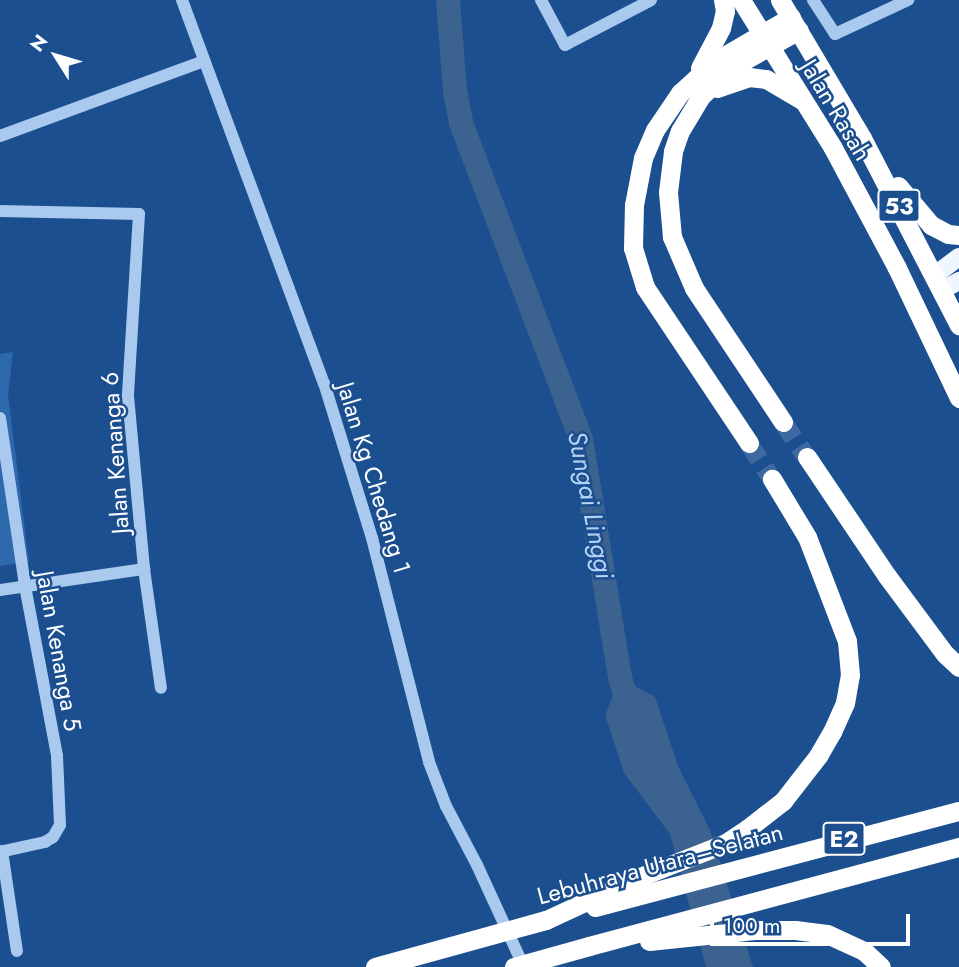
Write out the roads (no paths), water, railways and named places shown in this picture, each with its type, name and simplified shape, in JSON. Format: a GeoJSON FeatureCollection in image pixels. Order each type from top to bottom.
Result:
{"type":"FeatureCollection","features":[{"type":"Feature","properties":{"kind":"highway"},"geometry":{"type":"LineString","coordinates":[[723,0],[725,11],[721,28],[696,75],[655,130],[643,158],[634,205],[633,248],[645,287],[749,443]]}},
{"type":"Feature","properties":{"kind":"highway","name":"Jalan Rasah"},"geometry":{"type":"LineString","coordinates":[[741,0],[833,148],[926,325],[959,398]]}},
{"type":"Feature","properties":{"kind":"highway","name":"Jalan Rasah"},"geometry":{"type":"LineString","coordinates":[[780,0],[862,138],[941,283],[959,325]]}},
{"type":"Feature","properties":{"kind":"highway"},"geometry":{"type":"LineString","coordinates":[[783,422],[694,288],[672,237],[668,192],[673,151],[680,131],[701,96],[734,66],[795,24]]}},
{"type":"Feature","properties":{"kind":"highway"},"geometry":{"type":"LineString","coordinates":[[696,75],[714,62],[767,41]]}},
{"type":"Feature","properties":{"kind":"highway"},"geometry":{"type":"LineString","coordinates":[[701,96],[731,80],[748,77],[766,79],[804,102]]}},
{"type":"Feature","properties":{"kind":"highway"},"geometry":{"type":"LineString","coordinates":[[862,138],[921,216],[941,232],[959,235]]}},
{"type":"Feature","properties":{"kind":"highway"},"geometry":{"type":"LineString","coordinates":[[897,268],[941,283],[926,325]]}},
{"type":"Feature","properties":{"kind":"highway"},"geometry":{"type":"LineString","coordinates":[[807,457],[887,576],[945,653],[959,667]]}},
{"type":"Feature","properties":{"kind":"highway"},"geometry":{"type":"LineString","coordinates":[[546,920],[632,880],[726,843],[765,817],[799,782],[832,732],[845,704],[850,675],[847,640],[807,537],[772,479]]}},
{"type":"Feature","properties":{"kind":"highway","name":"Lebuhraya Utara–Selatan"},"geometry":{"type":"LineString","coordinates":[[375,967],[731,869],[958,811]]}},
{"type":"Feature","properties":{"kind":"highway","name":"E2"},"geometry":{"type":"LineString","coordinates":[[514,967],[959,847]]}},
{"type":"Feature","properties":{"kind":"highway"},"geometry":{"type":"LineString","coordinates":[[589,946],[756,930],[827,934],[864,951],[881,967]]}},
{"type":"Feature","properties":{"kind":"main road"},"geometry":{"type":"LineString","coordinates":[[941,283],[959,257]]}},
{"type":"Feature","properties":{"kind":"street","name":"Jalan Kg Chedang 1"},"geometry":{"type":"LineString","coordinates":[[182,0],[324,383],[372,538],[429,762],[446,806],[477,865],[524,967]]}},
{"type":"Feature","properties":{"kind":"street"},"geometry":{"type":"LineString","coordinates":[[541,0],[565,45],[651,0]]}},
{"type":"Feature","properties":{"kind":"street"},"geometry":{"type":"LineString","coordinates":[[813,0],[835,34],[908,0]]}},
{"type":"Feature","properties":{"kind":"street"},"geometry":{"type":"LineString","coordinates":[[0,136],[204,61]]}},
{"type":"Feature","properties":{"kind":"street","name":"Jalan Kenanga 6"},"geometry":{"type":"LineString","coordinates":[[0,211],[139,214],[128,396],[144,569],[161,688]]}},
{"type":"Feature","properties":{"kind":"street","name":"Jalan Kenanga 5"},"geometry":{"type":"LineString","coordinates":[[0,418],[24,586],[57,756],[61,825],[53,837],[45,842],[1,852]]}},
{"type":"Feature","properties":{"kind":"street"},"geometry":{"type":"LineString","coordinates":[[0,590],[144,569]]}},
{"type":"Feature","properties":{"kind":"street"},"geometry":{"type":"LineString","coordinates":[[1,852],[17,951]]}},
{"type":"Feature","properties":{"kind":"waterway","name":"Sungai Linggi"},"geometry":{"type":"LineString","coordinates":[[448,0],[455,91],[461,123],[581,439],[620,678],[630,710]]}},
{"type":"Feature","properties":{"kind":"tunnel"},"geometry":{"type":"LineString","coordinates":[[783,422],[807,457]]}},
{"type":"Feature","properties":{"kind":"tunnel"},"geometry":{"type":"LineString","coordinates":[[749,443],[772,479]]}}]}
